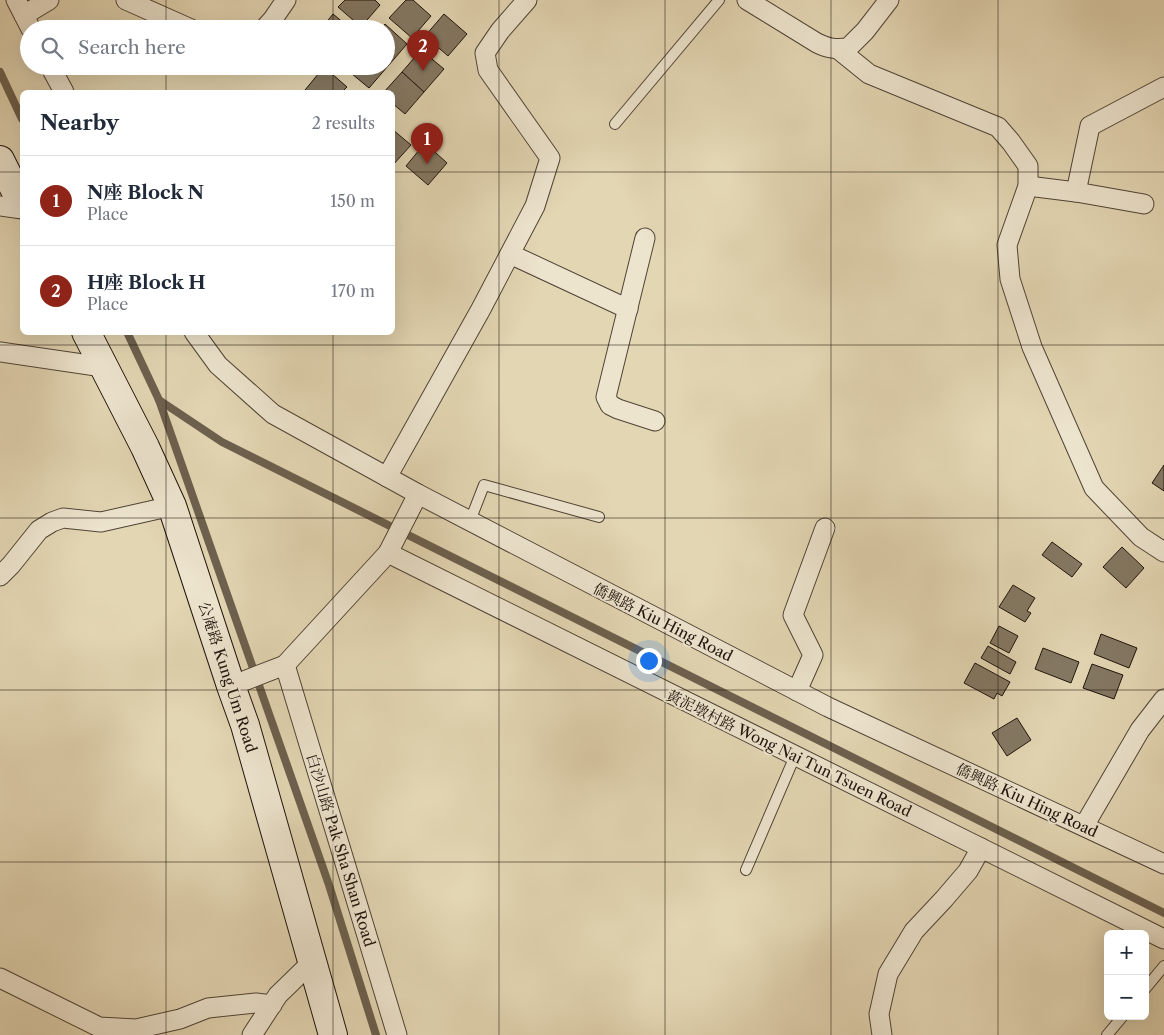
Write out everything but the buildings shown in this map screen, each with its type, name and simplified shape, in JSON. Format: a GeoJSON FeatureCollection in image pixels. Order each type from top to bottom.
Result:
{"type":"FeatureCollection","features":[{"type":"Feature","properties":{"kind":"street"},"geometry":{"type":"LineString","coordinates":[[24,15],[49,0]]}},
{"type":"Feature","properties":{"kind":"street"},"geometry":{"type":"LineString","coordinates":[[126,0],[171,20]]}},
{"type":"Feature","properties":{"kind":"street"},"geometry":{"type":"LineString","coordinates":[[271,20],[286,0]]}},
{"type":"Feature","properties":{"kind":"street"},"geometry":{"type":"LineString","coordinates":[[387,477],[481,309],[535,206],[550,158],[488,70],[485,54],[500,31],[527,0]]}},
{"type":"Feature","properties":{"kind":"street"},"geometry":{"type":"LineString","coordinates":[[747,0],[828,48],[848,48],[865,31],[889,0]]}},
{"type":"Feature","properties":{"kind":"street"},"geometry":{"type":"LineString","coordinates":[[838,48],[869,74],[998,128],[1012,142],[1028,166],[1028,186],[1007,245],[1010,279],[1032,347],[1094,488],[1141,537],[1164,552]]}},
{"type":"Feature","properties":{"kind":"street"},"geometry":{"type":"LineString","coordinates":[[55,75],[63,90]]}},
{"type":"Feature","properties":{"kind":"street"},"geometry":{"type":"LineString","coordinates":[[1076,192],[1090,126],[1164,87]]}},
{"type":"Feature","properties":{"kind":"street"},"geometry":{"type":"LineString","coordinates":[[0,160],[20,200]]}},
{"type":"Feature","properties":{"kind":"street"},"geometry":{"type":"LineString","coordinates":[[1028,186],[1144,204]]}},
{"type":"Feature","properties":{"kind":"street"},"geometry":{"type":"LineString","coordinates":[[0,206],[20,208]]}},
{"type":"Feature","properties":{"kind":"street"},"geometry":{"type":"LineString","coordinates":[[645,238],[606,397],[610,405],[618,409],[655,421]]}},
{"type":"Feature","properties":{"kind":"street"},"geometry":{"type":"LineString","coordinates":[[510,254],[628,309]]}},
{"type":"Feature","properties":{"kind":"street","name":"公庵路 Kung Um Road"},"geometry":{"type":"LineString","coordinates":[[87,335],[145,447],[172,506],[245,726],[333,1035]]}},
{"type":"Feature","properties":{"kind":"street","name":"僑興路 Kiu Hing Road"},"geometry":{"type":"LineString","coordinates":[[196,335],[218,365],[273,414],[418,494],[828,707],[1164,864]]}},
{"type":"Feature","properties":{"kind":"street"},"geometry":{"type":"LineString","coordinates":[[0,352],[103,367]]}},
{"type":"Feature","properties":{"kind":"street"},"geometry":{"type":"LineString","coordinates":[[231,686],[285,665],[388,553],[418,494]]}},
{"type":"Feature","properties":{"kind":"street"},"geometry":{"type":"LineString","coordinates":[[4,567],[39,530],[63,518],[101,522],[172,506]]}},
{"type":"Feature","properties":{"kind":"street"},"geometry":{"type":"LineString","coordinates":[[797,691],[813,655],[793,615],[825,528]]}},
{"type":"Feature","properties":{"kind":"street","name":"黃泥墩村路 Wong Nai Tun Tsuen Road"},"geometry":{"type":"LineString","coordinates":[[388,553],[1164,939]]}},
{"type":"Feature","properties":{"kind":"street","name":"白沙山路 Pak Sha Shan Road"},"geometry":{"type":"LineString","coordinates":[[285,665],[397,1035]]}},
{"type":"Feature","properties":{"kind":"street"},"geometry":{"type":"LineString","coordinates":[[1084,826],[1140,730],[1164,699]]}},
{"type":"Feature","properties":{"kind":"street"},"geometry":{"type":"LineString","coordinates":[[882,1035],[879,1014],[888,974],[914,931],[968,871],[981,848]]}},
{"type":"Feature","properties":{"kind":"street"},"geometry":{"type":"LineString","coordinates":[[252,1035],[278,995],[312,962]]}},
{"type":"Feature","properties":{"kind":"street"},"geometry":{"type":"LineString","coordinates":[[0,978],[100,1027],[136,1029],[180,1019],[208,1008],[256,1003],[272,1005]]}},
{"type":"Feature","properties":{"kind":"lane"},"geometry":{"type":"LineString","coordinates":[[615,124],[719,0]]}},
{"type":"Feature","properties":{"kind":"lane"},"geometry":{"type":"LineString","coordinates":[[470,521],[484,485],[599,517]]}},
{"type":"Feature","properties":{"kind":"lane"},"geometry":{"type":"LineString","coordinates":[[746,870],[795,756]]}},
{"type":"Feature","properties":{"kind":"lane"},"geometry":{"type":"LineString","coordinates":[[1149,984],[1164,966]]}},
{"type":"Feature","properties":{"kind":"lane"},"geometry":{"type":"LineString","coordinates":[[1108,1035],[1120,1020]]}},
{"type":"Feature","properties":{"kind":"waterway"},"geometry":{"type":"LineString","coordinates":[[0,72],[20,115]]}},
{"type":"Feature","properties":{"kind":"waterway"},"geometry":{"type":"LineString","coordinates":[[128,335],[159,400],[329,885],[376,1035]]}},
{"type":"Feature","properties":{"kind":"waterway"},"geometry":{"type":"LineString","coordinates":[[159,400],[222,442],[1164,913]]}},
{"type":"Feature","properties":{"kind":"place","name":"H座 Block H"},"geometry":{"type":"Point","coordinates":[423,71]}},
{"type":"Feature","properties":{"kind":"place","name":"N座 Block N"},"geometry":{"type":"Point","coordinates":[427,164]}}]}
